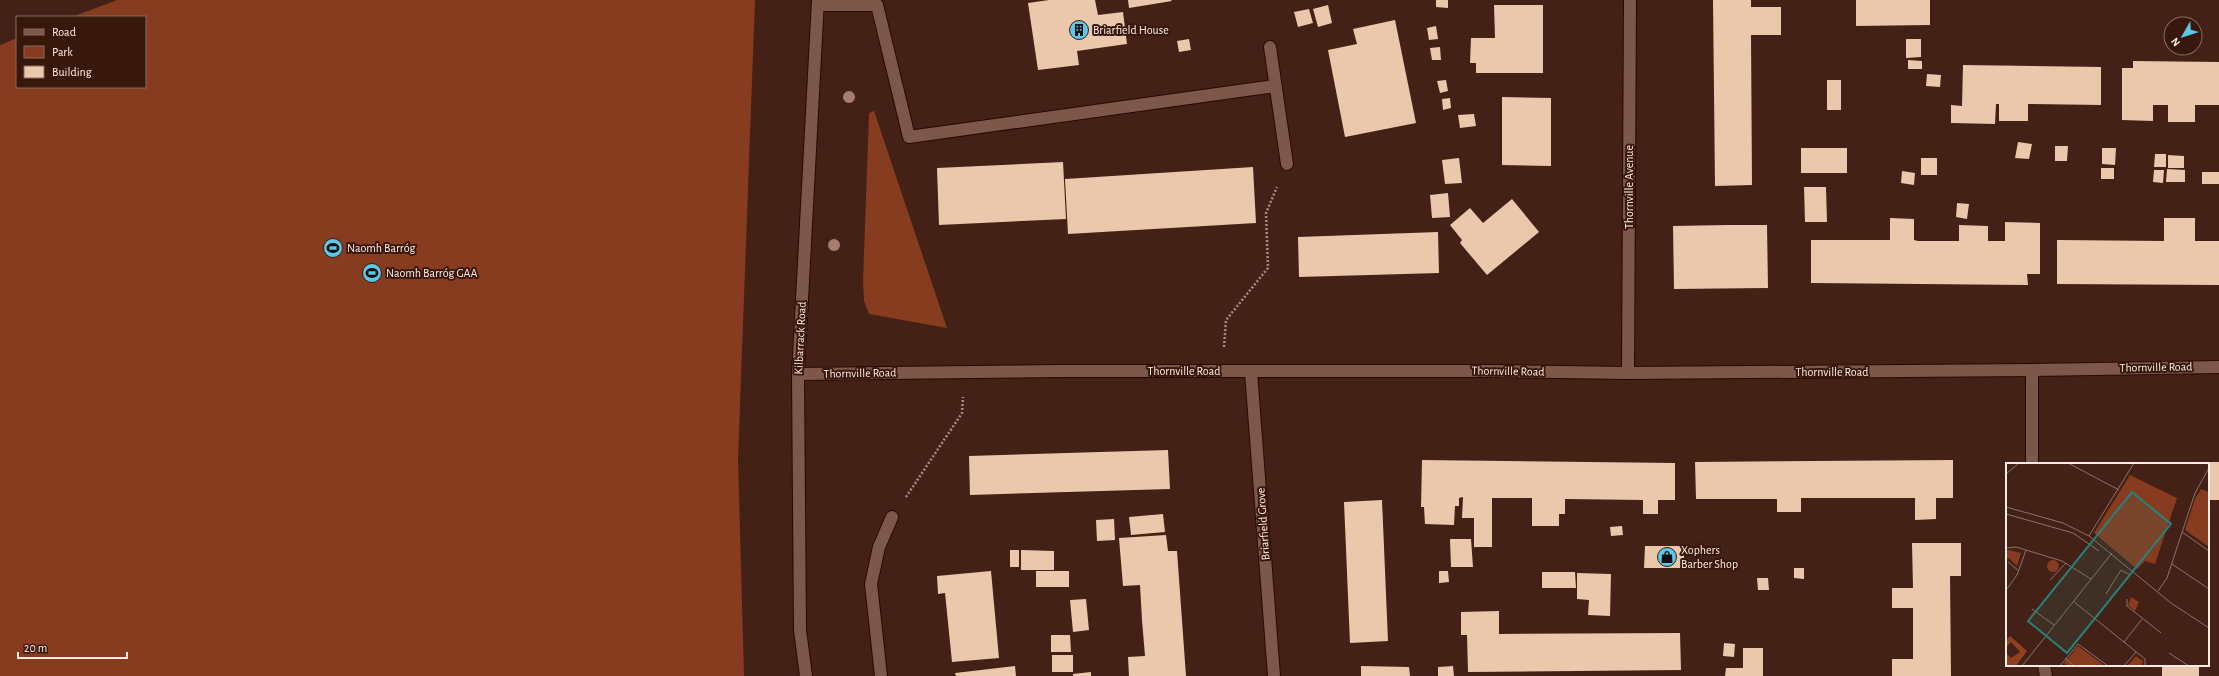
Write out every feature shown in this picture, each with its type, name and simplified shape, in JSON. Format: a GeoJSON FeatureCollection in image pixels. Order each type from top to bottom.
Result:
{"type":"FeatureCollection","features":[{"type":"Feature","properties":{"kind":"street","name":"Thornville Avenue"},"geometry":{"type":"LineString","coordinates":[[1628,373],[1630,0]]}},
{"type":"Feature","properties":{"kind":"street"},"geometry":{"type":"LineString","coordinates":[[818,2],[877,5],[909,137],[1275,86]]}},
{"type":"Feature","properties":{"kind":"street","name":"Kilbarrack Road"},"geometry":{"type":"LineString","coordinates":[[806,676],[800,630],[798,374],[818,2]]}},
{"type":"Feature","properties":{"kind":"street"},"geometry":{"type":"LineString","coordinates":[[1270,47],[1287,164]]}},
{"type":"Feature","properties":{"kind":"street","name":"Thornville Road"},"geometry":{"type":"LineString","coordinates":[[798,374],[964,372],[1486,371],[1628,373],[2219,367]]}},
{"type":"Feature","properties":{"kind":"street"},"geometry":{"type":"LineString","coordinates":[[2032,370],[2032,463]]}},
{"type":"Feature","properties":{"kind":"street","name":"Briarfield Grove"},"geometry":{"type":"LineString","coordinates":[[1252,372],[1274,676]]}},
{"type":"Feature","properties":{"kind":"street"},"geometry":{"type":"LineString","coordinates":[[880,676],[871,584],[879,547],[892,517]]}},
{"type":"Feature","properties":{"kind":"street"},"geometry":{"type":"LineString","coordinates":[[2044,666],[2046,676]]}},
{"type":"Feature","properties":{"kind":"path"},"geometry":{"type":"LineString","coordinates":[[1221,372],[1226,320],[1268,268],[1266,213],[1287,164]]}},
{"type":"Feature","properties":{"kind":"path"},"geometry":{"type":"LineString","coordinates":[[892,517],[962,413],[964,372]]}},
{"type":"Feature","properties":{"kind":"green space","name":"Naomh Barróg"},"geometry":{"type":"Polygon","coordinates":[[[117,0],[755,0],[738,459],[744,676],[0,676],[0,45],[16,38],[16,88],[146,88],[146,16],[75,16],[117,0]]]}},
{"type":"Feature","properties":{"kind":"green space"},"geometry":{"type":"Polygon","coordinates":[[[874,111],[947,328],[869,314],[864,301],[863,282],[869,113],[874,111]]]}},
{"type":"Feature","properties":{"kind":"building","name":"Briarfield House"},"geometry":{"type":"Polygon","coordinates":[[[1049,0],[1095,0],[1098,15],[1123,12],[1127,44],[1077,51],[1079,65],[1038,70],[1028,3],[1049,0]]]}},
{"type":"Feature","properties":{"kind":"building"},"geometry":{"type":"Polygon","coordinates":[[[1128,0],[1171,0],[1172,1],[1129,8],[1128,0]]]}},
{"type":"Feature","properties":{"kind":"building"},"geometry":{"type":"Polygon","coordinates":[[[1436,0],[1448,0],[1448,8],[1436,7],[1436,0]]]}},
{"type":"Feature","properties":{"kind":"building"},"geometry":{"type":"Polygon","coordinates":[[[1713,0],[1751,0],[1751,7],[1781,7],[1781,35],[1751,35],[1752,185],[1715,186],[1713,0]]]}},
{"type":"Feature","properties":{"kind":"building"},"geometry":{"type":"Polygon","coordinates":[[[1856,0],[1930,0],[1930,25],[1856,26],[1856,0]]]}},
{"type":"Feature","properties":{"kind":"building"},"geometry":{"type":"Polygon","coordinates":[[[1328,5],[1332,23],[1318,27],[1313,9],[1328,5]]]}},
{"type":"Feature","properties":{"kind":"building"},"geometry":{"type":"Polygon","coordinates":[[[1494,5],[1543,5],[1543,73],[1476,73],[1476,63],[1470,63],[1471,38],[1495,38],[1494,5]]]}},
{"type":"Feature","properties":{"kind":"building"},"geometry":{"type":"Polygon","coordinates":[[[1309,9],[1313,23],[1298,27],[1294,12],[1309,9]]]}},
{"type":"Feature","properties":{"kind":"building"},"geometry":{"type":"Polygon","coordinates":[[[1395,20],[1416,123],[1345,137],[1328,50],[1357,44],[1353,29],[1395,20]]]}},
{"type":"Feature","properties":{"kind":"building"},"geometry":{"type":"Polygon","coordinates":[[[1436,26],[1438,39],[1429,40],[1427,28],[1436,26]]]}},
{"type":"Feature","properties":{"kind":"building"},"geometry":{"type":"Polygon","coordinates":[[[1189,39],[1191,50],[1179,52],[1177,41],[1189,39]]]}},
{"type":"Feature","properties":{"kind":"building"},"geometry":{"type":"Polygon","coordinates":[[[1906,39],[1921,39],[1921,57],[1906,58],[1906,39]]]}},
{"type":"Feature","properties":{"kind":"building"},"geometry":{"type":"Polygon","coordinates":[[[1440,47],[1441,60],[1432,60],[1430,48],[1440,47]]]}},
{"type":"Feature","properties":{"kind":"building"},"geometry":{"type":"Polygon","coordinates":[[[1908,60],[1922,61],[1922,69],[1908,69],[1908,60]]]}},
{"type":"Feature","properties":{"kind":"building"},"geometry":{"type":"Polygon","coordinates":[[[2133,61],[2219,62],[2219,105],[2195,105],[2195,122],[2168,122],[2168,105],[2153,105],[2153,121],[2122,120],[2122,68],[2133,68],[2133,61]]]}},
{"type":"Feature","properties":{"kind":"building"},"geometry":{"type":"Polygon","coordinates":[[[1963,65],[2101,67],[2101,105],[2028,104],[2028,121],[1999,121],[1999,104],[1996,104],[1995,124],[1951,123],[1951,105],[1962,106],[1963,65]]]}},
{"type":"Feature","properties":{"kind":"building"},"geometry":{"type":"Polygon","coordinates":[[[1927,74],[1941,75],[1940,87],[1926,86],[1927,74]]]}},
{"type":"Feature","properties":{"kind":"building"},"geometry":{"type":"Polygon","coordinates":[[[1446,80],[1448,91],[1440,93],[1437,81],[1446,80]]]}},
{"type":"Feature","properties":{"kind":"building"},"geometry":{"type":"Polygon","coordinates":[[[1827,80],[1841,80],[1841,110],[1827,110],[1827,80]]]}},
{"type":"Feature","properties":{"kind":"building"},"geometry":{"type":"Polygon","coordinates":[[[1502,97],[1551,98],[1551,166],[1502,165],[1502,97]]]}},
{"type":"Feature","properties":{"kind":"building"},"geometry":{"type":"Polygon","coordinates":[[[1450,98],[1451,108],[1443,110],[1442,99],[1450,98]]]}},
{"type":"Feature","properties":{"kind":"building"},"geometry":{"type":"Polygon","coordinates":[[[1474,114],[1476,126],[1460,128],[1458,115],[1474,114]]]}},
{"type":"Feature","properties":{"kind":"building"},"geometry":{"type":"Polygon","coordinates":[[[2018,142],[2032,144],[2029,159],[2015,158],[2018,142]]]}},
{"type":"Feature","properties":{"kind":"building"},"geometry":{"type":"Polygon","coordinates":[[[2055,146],[2068,146],[2067,161],[2055,161],[2055,146]]]}},
{"type":"Feature","properties":{"kind":"building"},"geometry":{"type":"Polygon","coordinates":[[[1801,148],[1847,148],[1847,173],[1801,173],[1801,148]]]}},
{"type":"Feature","properties":{"kind":"building"},"geometry":{"type":"Polygon","coordinates":[[[2102,148],[2116,148],[2115,165],[2102,164],[2102,148]]]}},
{"type":"Feature","properties":{"kind":"building"},"geometry":{"type":"Polygon","coordinates":[[[2155,154],[2166,154],[2166,167],[2154,167],[2155,154]]]}},
{"type":"Feature","properties":{"kind":"building"},"geometry":{"type":"Polygon","coordinates":[[[2168,155],[2184,156],[2184,168],[2168,168],[2168,155]]]}},
{"type":"Feature","properties":{"kind":"building"},"geometry":{"type":"Polygon","coordinates":[[[1459,158],[1462,183],[1445,184],[1442,160],[1459,158]]]}},
{"type":"Feature","properties":{"kind":"building"},"geometry":{"type":"Polygon","coordinates":[[[1921,158],[1937,158],[1937,175],[1921,175],[1921,158]]]}},
{"type":"Feature","properties":{"kind":"building"},"geometry":{"type":"Polygon","coordinates":[[[1063,162],[1066,219],[939,225],[937,168],[1063,162]]]}},
{"type":"Feature","properties":{"kind":"building"},"geometry":{"type":"Polygon","coordinates":[[[1253,167],[1256,223],[1068,234],[1065,179],[1253,167]]]}},
{"type":"Feature","properties":{"kind":"building"},"geometry":{"type":"Polygon","coordinates":[[[2101,168],[2114,168],[2114,179],[2101,179],[2101,168]]]}},
{"type":"Feature","properties":{"kind":"building"},"geometry":{"type":"Polygon","coordinates":[[[2167,169],[2185,170],[2185,182],[2166,182],[2167,169]]]}},
{"type":"Feature","properties":{"kind":"building"},"geometry":{"type":"Polygon","coordinates":[[[2154,170],[2164,170],[2163,183],[2153,182],[2154,170]]]}},
{"type":"Feature","properties":{"kind":"building"},"geometry":{"type":"Polygon","coordinates":[[[1902,171],[1915,173],[1914,185],[1901,183],[1902,171]]]}},
{"type":"Feature","properties":{"kind":"building"},"geometry":{"type":"Polygon","coordinates":[[[2202,172],[2219,172],[2219,184],[2202,184],[2202,172]]]}},
{"type":"Feature","properties":{"kind":"building"},"geometry":{"type":"Polygon","coordinates":[[[1804,187],[1826,187],[1827,222],[1805,222],[1804,187]]]}},
{"type":"Feature","properties":{"kind":"building"},"geometry":{"type":"Polygon","coordinates":[[[1448,193],[1450,217],[1432,218],[1430,195],[1448,193]]]}},
{"type":"Feature","properties":{"kind":"building"},"geometry":{"type":"Polygon","coordinates":[[[1512,199],[1539,232],[1487,275],[1460,243],[1462,240],[1450,225],[1470,208],[1483,223],[1512,199]]]}},
{"type":"Feature","properties":{"kind":"building"},"geometry":{"type":"Polygon","coordinates":[[[1957,203],[1969,204],[1967,219],[1956,217],[1957,203]]]}},
{"type":"Feature","properties":{"kind":"building"},"geometry":{"type":"Polygon","coordinates":[[[1890,218],[1914,219],[1914,240],[1918,241],[1959,241],[1959,225],[1988,226],[1988,241],[2005,241],[2005,222],[2040,223],[2040,274],[2027,274],[2028,285],[1811,283],[1811,240],[1890,240],[1890,218]]]}},
{"type":"Feature","properties":{"kind":"building"},"geometry":{"type":"Polygon","coordinates":[[[2164,218],[2195,218],[2195,241],[2219,241],[2219,285],[2057,284],[2057,240],[2164,241],[2164,218]]]}},
{"type":"Feature","properties":{"kind":"building"},"geometry":{"type":"Polygon","coordinates":[[[1767,225],[1768,288],[1674,289],[1673,226],[1767,225]]]}},
{"type":"Feature","properties":{"kind":"building"},"geometry":{"type":"Polygon","coordinates":[[[1438,232],[1439,273],[1299,277],[1298,237],[1438,232]]]}},
{"type":"Feature","properties":{"kind":"building"},"geometry":{"type":"Polygon","coordinates":[[[1168,450],[1170,489],[970,495],[969,456],[1168,450]]]}},
{"type":"Feature","properties":{"kind":"building"},"geometry":{"type":"Polygon","coordinates":[[[1422,460],[1675,463],[1675,500],[1658,500],[1658,514],[1643,514],[1643,500],[1565,499],[1565,514],[1559,514],[1559,526],[1532,526],[1532,498],[1492,498],[1492,547],[1474,547],[1474,518],[1462,518],[1463,497],[1459,498],[1459,506],[1455,506],[1454,525],[1425,524],[1424,507],[1421,507],[1422,460]]]}},
{"type":"Feature","properties":{"kind":"building"},"geometry":{"type":"Polygon","coordinates":[[[1953,460],[1953,498],[1936,498],[1936,519],[1915,520],[1915,498],[1801,498],[1801,512],[1777,512],[1777,499],[1696,499],[1695,462],[1953,460]]]}},
{"type":"Feature","properties":{"kind":"building"},"geometry":{"type":"Polygon","coordinates":[[[2219,462],[2219,500],[2209,500],[2209,463],[2175,463],[2219,462]]]}},
{"type":"Feature","properties":{"kind":"building"},"geometry":{"type":"Polygon","coordinates":[[[1382,500],[1388,641],[1350,643],[1344,502],[1382,500]]]}},
{"type":"Feature","properties":{"kind":"building"},"geometry":{"type":"Polygon","coordinates":[[[1163,514],[1165,532],[1131,535],[1129,517],[1163,514]]]}},
{"type":"Feature","properties":{"kind":"building"},"geometry":{"type":"Polygon","coordinates":[[[1114,519],[1115,540],[1097,541],[1096,520],[1114,519]]]}},
{"type":"Feature","properties":{"kind":"building"},"geometry":{"type":"Polygon","coordinates":[[[1622,526],[1623,535],[1611,536],[1610,527],[1622,526]]]}},
{"type":"Feature","properties":{"kind":"building"},"geometry":{"type":"Polygon","coordinates":[[[1166,535],[1168,551],[1177,551],[1186,676],[1129,676],[1128,657],[1145,656],[1140,585],[1123,586],[1119,538],[1166,535]]]}},
{"type":"Feature","properties":{"kind":"building"},"geometry":{"type":"Polygon","coordinates":[[[1450,539],[1471,539],[1473,567],[1451,567],[1450,539]]]}},
{"type":"Feature","properties":{"kind":"building"},"geometry":{"type":"Polygon","coordinates":[[[1912,543],[1961,543],[1961,576],[1950,576],[1951,676],[1892,676],[1892,659],[1913,659],[1913,608],[1892,608],[1892,588],[1913,588],[1912,543]]]}},
{"type":"Feature","properties":{"kind":"building"},"geometry":{"type":"Polygon","coordinates":[[[1645,546],[1684,546],[1684,568],[1644,568],[1645,546]]]}},
{"type":"Feature","properties":{"kind":"building"},"geometry":{"type":"Polygon","coordinates":[[[1010,550],[1019,550],[1019,567],[1010,567],[1010,550]]]}},
{"type":"Feature","properties":{"kind":"building"},"geometry":{"type":"Polygon","coordinates":[[[1021,550],[1054,551],[1054,570],[1021,570],[1021,550]]]}},
{"type":"Feature","properties":{"kind":"building"},"geometry":{"type":"Polygon","coordinates":[[[1794,568],[1804,568],[1804,579],[1794,578],[1794,568]]]}},
{"type":"Feature","properties":{"kind":"building"},"geometry":{"type":"Polygon","coordinates":[[[991,571],[999,658],[952,662],[945,593],[938,594],[937,576],[991,571]]]}},
{"type":"Feature","properties":{"kind":"building"},"geometry":{"type":"Polygon","coordinates":[[[1036,571],[1069,571],[1069,587],[1036,587],[1036,571]]]}},
{"type":"Feature","properties":{"kind":"building"},"geometry":{"type":"Polygon","coordinates":[[[1439,571],[1448,571],[1449,582],[1439,583],[1439,571]]]}},
{"type":"Feature","properties":{"kind":"building"},"geometry":{"type":"Polygon","coordinates":[[[1542,572],[1575,572],[1576,588],[1542,588],[1542,572]]]}},
{"type":"Feature","properties":{"kind":"building"},"geometry":{"type":"Polygon","coordinates":[[[1577,573],[1611,574],[1610,616],[1588,615],[1589,600],[1577,599],[1577,573]]]}},
{"type":"Feature","properties":{"kind":"building"},"geometry":{"type":"Polygon","coordinates":[[[1757,578],[1768,578],[1769,590],[1758,590],[1757,578]]]}},
{"type":"Feature","properties":{"kind":"building"},"geometry":{"type":"Polygon","coordinates":[[[1086,599],[1089,630],[1073,632],[1070,600],[1086,599]]]}},
{"type":"Feature","properties":{"kind":"building"},"geometry":{"type":"Polygon","coordinates":[[[1499,611],[1499,634],[1680,633],[1681,670],[1468,672],[1467,635],[1461,635],[1461,612],[1499,611]]]}},
{"type":"Feature","properties":{"kind":"building"},"geometry":{"type":"Polygon","coordinates":[[[1051,635],[1070,635],[1071,652],[1051,652],[1051,635]]]}},
{"type":"Feature","properties":{"kind":"building"},"geometry":{"type":"Polygon","coordinates":[[[1724,643],[1735,644],[1734,657],[1723,656],[1724,643]]]}},
{"type":"Feature","properties":{"kind":"building"},"geometry":{"type":"Polygon","coordinates":[[[1743,648],[1763,648],[1763,676],[1725,676],[1726,668],[1743,668],[1743,648]]]}},
{"type":"Feature","properties":{"kind":"building"},"geometry":{"type":"Polygon","coordinates":[[[1052,655],[1073,655],[1073,672],[1052,672],[1052,655]]]}},
{"type":"Feature","properties":{"kind":"building"},"geometry":{"type":"Polygon","coordinates":[[[1015,666],[1016,676],[956,676],[955,673],[1015,666]]]}},
{"type":"Feature","properties":{"kind":"building"},"geometry":{"type":"Polygon","coordinates":[[[1361,666],[1409,667],[1410,676],[1361,676],[1361,666]]]}},
{"type":"Feature","properties":{"kind":"building"},"geometry":{"type":"Polygon","coordinates":[[[1453,666],[1454,676],[1438,676],[1438,667],[1453,666]]]}},
{"type":"Feature","properties":{"kind":"building"},"geometry":{"type":"Polygon","coordinates":[[[2162,666],[2199,666],[2199,676],[2162,676],[2162,666]]]}},
{"type":"Feature","properties":{"kind":"building"},"geometry":{"type":"Polygon","coordinates":[[[1091,672],[1091,676],[1073,676],[1073,674],[1091,672]]]}},
{"type":"Feature","properties":{"kind":"place","name":"Briarfield House"},"geometry":{"type":"Point","coordinates":[1079,30]}},
{"type":"Feature","properties":{"kind":"place","name":"Naomh Barróg"},"geometry":{"type":"Point","coordinates":[333,248]}},
{"type":"Feature","properties":{"kind":"place","name":"Naomh Barróg GAA"},"geometry":{"type":"Point","coordinates":[372,273]}},
{"type":"Feature","properties":{"kind":"place","name":"Xophers Barber Shop"},"geometry":{"type":"Point","coordinates":[1667,557]}}]}
